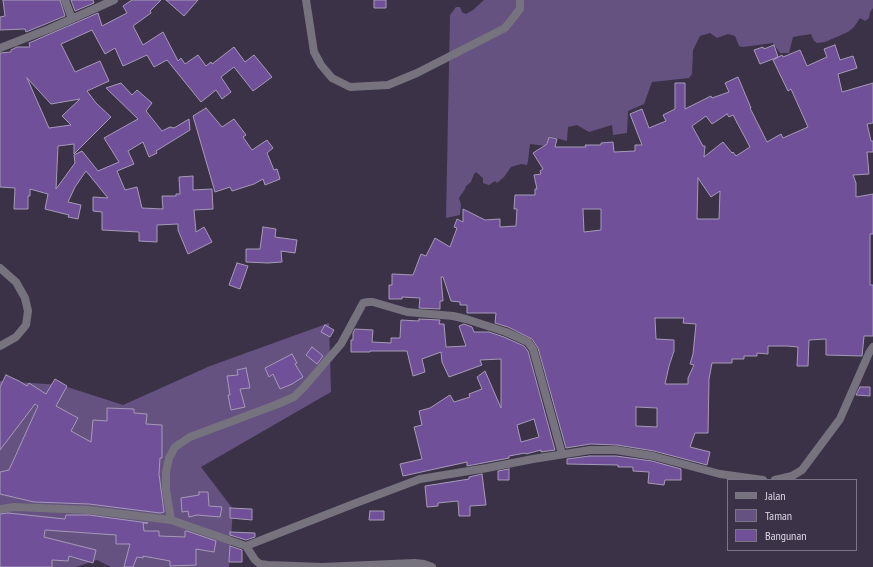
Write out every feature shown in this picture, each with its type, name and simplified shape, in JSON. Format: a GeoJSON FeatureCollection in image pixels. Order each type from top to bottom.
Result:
{"type":"FeatureCollection","features":[{"type":"Feature","properties":{"kind":"street"},"geometry":{"type":"LineString","coordinates":[[65,0],[72,19]]}},
{"type":"Feature","properties":{"kind":"street"},"geometry":{"type":"LineString","coordinates":[[0,48],[49,29],[114,0]]}},
{"type":"Feature","properties":{"kind":"street"},"geometry":{"type":"LineString","coordinates":[[306,0],[314,52],[321,65],[332,78],[350,87],[388,85],[417,73],[498,32],[505,28],[520,9],[520,0]]}},
{"type":"Feature","properties":{"kind":"street"},"geometry":{"type":"LineString","coordinates":[[0,268],[16,282],[25,298],[28,311],[26,325],[16,337],[0,346]]}},
{"type":"Feature","properties":{"kind":"street"},"geometry":{"type":"LineString","coordinates":[[171,520],[166,489],[166,472],[175,447],[190,437],[294,397],[341,344],[363,303],[368,302],[373,302],[407,312],[454,316],[466,319],[506,332],[528,342],[533,349],[562,454]]}},
{"type":"Feature","properties":{"kind":"street"},"geometry":{"type":"LineString","coordinates":[[779,479],[792,476],[802,470],[840,419],[873,347]]}},
{"type":"Feature","properties":{"kind":"street"},"geometry":{"type":"LineString","coordinates":[[246,546],[420,479],[590,450],[616,450],[653,456],[720,474],[756,479]]}},
{"type":"Feature","properties":{"kind":"street"},"geometry":{"type":"LineString","coordinates":[[0,508],[14,507],[89,510],[171,520],[246,546],[255,560],[260,564],[322,567],[416,563],[432,567]]}},
{"type":"Feature","properties":{"kind":"green space"},"geometry":{"type":"Polygon","coordinates":[[[484,0],[873,0],[873,8],[870,12],[869,18],[865,21],[860,18],[854,27],[848,32],[825,42],[817,43],[814,41],[811,34],[793,37],[789,53],[780,53],[773,43],[743,47],[739,46],[735,36],[728,34],[717,38],[710,33],[700,36],[693,50],[692,74],[689,78],[652,82],[644,104],[628,111],[627,133],[613,135],[612,125],[589,132],[577,125],[568,127],[567,141],[549,136],[546,146],[530,144],[527,165],[521,164],[511,167],[504,177],[497,183],[495,181],[489,185],[483,183],[483,178],[476,172],[471,182],[466,186],[459,198],[461,205],[460,215],[446,218],[450,15],[456,7],[460,7],[462,12],[466,14],[484,0]]]}},
{"type":"Feature","properties":{"kind":"green space"},"geometry":{"type":"Polygon","coordinates":[[[329,323],[331,392],[201,467],[233,509],[229,567],[111,567],[97,560],[76,567],[0,567],[0,381],[61,385],[123,405],[210,366],[329,323]]]}},
{"type":"Feature","properties":{"kind":"building"},"geometry":{"type":"Polygon","coordinates":[[[3,0],[60,0],[65,16],[26,32],[25,29],[0,30],[0,17],[5,16],[3,0]]]}},
{"type":"Feature","properties":{"kind":"building"},"geometry":{"type":"Polygon","coordinates":[[[71,0],[93,0],[94,3],[75,11],[71,0]]]}},
{"type":"Feature","properties":{"kind":"building"},"geometry":{"type":"Polygon","coordinates":[[[132,0],[161,0],[150,11],[151,13],[133,26],[143,45],[163,32],[178,61],[181,58],[185,64],[198,55],[206,66],[211,62],[212,64],[234,47],[245,62],[254,55],[272,77],[253,91],[234,67],[221,77],[231,92],[222,99],[216,90],[201,102],[167,60],[154,67],[147,55],[123,66],[115,48],[105,54],[92,30],[61,44],[75,72],[100,61],[109,81],[87,91],[96,103],[111,117],[74,154],[74,144],[58,146],[56,189],[75,163],[74,155],[82,151],[98,171],[119,162],[104,138],[138,119],[106,88],[121,83],[132,95],[137,90],[152,103],[146,111],[162,131],[170,127],[174,128],[189,119],[190,130],[149,157],[143,142],[128,151],[134,164],[117,171],[125,190],[137,187],[142,208],[163,209],[162,196],[176,196],[176,194],[180,194],[179,177],[193,176],[193,190],[212,189],[213,209],[194,210],[196,232],[204,227],[212,242],[188,254],[178,230],[178,224],[157,225],[157,242],[139,241],[139,232],[102,230],[102,212],[93,211],[93,197],[108,198],[86,171],[75,187],[68,202],[81,205],[78,219],[68,217],[69,215],[45,209],[48,194],[30,189],[30,196],[28,196],[28,209],[14,209],[15,188],[0,187],[0,53],[11,52],[11,50],[17,47],[30,47],[29,43],[98,13],[102,26],[127,13],[123,6],[132,0]],[[27,78],[49,128],[71,125],[62,116],[80,99],[51,104],[27,78]]]}},
{"type":"Feature","properties":{"kind":"building"},"geometry":{"type":"Polygon","coordinates":[[[166,0],[198,0],[184,16],[166,0]]]}},
{"type":"Feature","properties":{"kind":"building"},"geometry":{"type":"Polygon","coordinates":[[[374,0],[386,0],[386,8],[374,8],[374,0]]]}},
{"type":"Feature","properties":{"kind":"building"},"geometry":{"type":"Polygon","coordinates":[[[774,45],[778,57],[760,64],[754,50],[763,47],[764,49],[774,45]]]}},
{"type":"Feature","properties":{"kind":"building"},"geometry":{"type":"Polygon","coordinates":[[[835,45],[840,60],[853,56],[857,68],[838,74],[842,92],[873,83],[873,123],[867,124],[871,141],[873,141],[873,152],[867,152],[869,174],[853,175],[856,183],[856,197],[873,194],[873,234],[870,234],[870,285],[873,285],[873,336],[864,336],[862,356],[826,355],[826,339],[809,340],[808,366],[797,366],[798,347],[787,346],[768,346],[768,354],[757,353],[757,356],[744,356],[744,359],[732,359],[732,363],[712,363],[709,379],[708,433],[695,433],[690,447],[710,452],[707,465],[654,451],[617,445],[590,444],[566,448],[538,348],[532,339],[508,327],[495,323],[496,313],[467,313],[467,305],[460,305],[460,302],[451,301],[443,277],[441,277],[443,301],[440,301],[440,309],[419,308],[420,298],[402,297],[402,299],[389,299],[389,285],[392,285],[392,274],[413,275],[421,254],[426,256],[435,238],[450,247],[457,228],[454,227],[457,219],[463,222],[463,209],[485,220],[500,219],[500,227],[516,226],[517,209],[514,209],[515,195],[535,195],[535,189],[537,189],[534,175],[541,174],[540,171],[543,169],[533,153],[547,144],[549,137],[557,139],[555,147],[586,147],[585,145],[601,145],[601,143],[613,142],[614,152],[635,151],[635,145],[642,145],[630,114],[642,109],[649,128],[666,121],[663,115],[675,109],[675,83],[685,83],[685,109],[711,96],[712,98],[729,92],[725,83],[738,77],[750,108],[767,142],[781,134],[783,138],[808,127],[791,89],[788,91],[773,60],[782,55],[783,57],[800,50],[807,66],[827,57],[824,49],[835,45]],[[727,114],[712,124],[706,116],[692,126],[703,146],[705,146],[704,157],[723,142],[736,156],[750,147],[733,115],[729,117],[727,114]],[[698,178],[697,219],[719,219],[720,191],[711,197],[698,178]],[[583,209],[584,232],[601,230],[601,209],[583,209]],[[655,318],[656,339],[674,340],[674,351],[665,384],[688,384],[688,378],[694,365],[690,364],[693,354],[696,324],[683,323],[684,318],[655,318]],[[636,407],[636,426],[657,427],[657,408],[636,407]]]}},
{"type":"Feature","properties":{"kind":"building"},"geometry":{"type":"Polygon","coordinates":[[[206,108],[222,127],[234,119],[246,135],[243,137],[252,150],[267,140],[273,148],[267,153],[274,170],[277,169],[280,179],[265,185],[263,179],[254,184],[232,191],[230,187],[215,192],[193,116],[206,108]]]}},
{"type":"Feature","properties":{"kind":"building"},"geometry":{"type":"Polygon","coordinates":[[[263,227],[276,229],[275,237],[297,240],[295,253],[281,251],[282,262],[246,262],[246,249],[260,249],[263,227]]]}},
{"type":"Feature","properties":{"kind":"building"},"geometry":{"type":"Polygon","coordinates":[[[237,263],[248,266],[240,289],[229,285],[237,263]]]}},
{"type":"Feature","properties":{"kind":"building"},"geometry":{"type":"Polygon","coordinates":[[[419,319],[440,320],[439,324],[444,324],[446,347],[466,346],[459,326],[464,324],[472,327],[474,332],[489,332],[524,346],[528,351],[555,450],[541,452],[541,450],[467,466],[467,462],[403,476],[400,464],[422,459],[414,427],[422,425],[419,411],[430,408],[450,395],[454,402],[470,397],[469,394],[482,389],[477,377],[485,371],[501,408],[501,359],[480,360],[482,365],[449,377],[442,362],[441,352],[422,359],[425,372],[413,376],[407,351],[351,352],[351,340],[353,340],[353,333],[355,329],[373,330],[372,342],[391,343],[391,338],[400,338],[401,320],[419,321],[419,319]],[[534,419],[517,425],[521,442],[539,437],[534,419]]]}},
{"type":"Feature","properties":{"kind":"building"},"geometry":{"type":"Polygon","coordinates":[[[325,325],[334,330],[330,337],[321,332],[325,325]]]}},
{"type":"Feature","properties":{"kind":"building"},"geometry":{"type":"Polygon","coordinates":[[[312,347],[323,356],[317,364],[306,355],[312,347]]]}},
{"type":"Feature","properties":{"kind":"building"},"geometry":{"type":"Polygon","coordinates":[[[292,354],[297,363],[295,364],[303,377],[280,389],[273,374],[269,377],[265,368],[292,354]]]}},
{"type":"Feature","properties":{"kind":"building"},"geometry":{"type":"Polygon","coordinates":[[[246,368],[250,388],[240,389],[245,407],[231,410],[228,395],[230,395],[227,376],[238,375],[237,370],[246,368]]]}},
{"type":"Feature","properties":{"kind":"building"},"geometry":{"type":"Polygon","coordinates":[[[6,375],[27,386],[29,383],[46,394],[55,379],[67,386],[56,406],[78,418],[71,431],[91,442],[93,420],[107,421],[107,408],[134,409],[134,413],[147,414],[146,424],[162,425],[162,458],[160,458],[159,474],[164,512],[160,513],[89,504],[34,502],[0,494],[0,472],[9,470],[38,406],[35,404],[0,450],[0,387],[6,375]]]}},
{"type":"Feature","properties":{"kind":"building"},"geometry":{"type":"Polygon","coordinates":[[[860,387],[870,387],[870,396],[856,395],[860,387]]]}},
{"type":"Feature","properties":{"kind":"building"},"geometry":{"type":"Polygon","coordinates":[[[590,456],[616,456],[652,461],[681,469],[681,480],[665,480],[664,485],[648,483],[649,472],[633,471],[633,467],[618,467],[618,465],[567,464],[567,459],[590,456]]]}},
{"type":"Feature","properties":{"kind":"building"},"geometry":{"type":"Polygon","coordinates":[[[509,469],[509,480],[498,480],[498,471],[509,469]]]}},
{"type":"Feature","properties":{"kind":"building"},"geometry":{"type":"Polygon","coordinates":[[[482,474],[486,505],[470,506],[470,516],[459,516],[458,501],[438,503],[438,506],[427,507],[425,486],[469,479],[469,477],[482,474]]]}},
{"type":"Feature","properties":{"kind":"building"},"geometry":{"type":"Polygon","coordinates":[[[199,492],[208,492],[209,506],[222,507],[220,517],[197,515],[189,517],[188,511],[182,512],[181,498],[199,495],[199,492]]]}},
{"type":"Feature","properties":{"kind":"building"},"geometry":{"type":"Polygon","coordinates":[[[230,508],[252,509],[252,520],[230,518],[230,508]]]}},
{"type":"Feature","properties":{"kind":"building"},"geometry":{"type":"Polygon","coordinates":[[[370,511],[384,511],[384,520],[369,520],[370,511]]]}},
{"type":"Feature","properties":{"kind":"building"},"geometry":{"type":"Polygon","coordinates":[[[8,513],[65,519],[66,515],[89,515],[148,523],[143,523],[144,531],[159,531],[159,536],[185,537],[185,531],[187,531],[216,541],[214,552],[196,549],[196,565],[170,566],[170,561],[143,556],[143,558],[137,557],[133,567],[124,567],[130,544],[116,544],[116,535],[45,530],[44,537],[96,550],[93,563],[69,556],[68,561],[52,560],[52,567],[0,567],[0,514],[8,513]]]}},
{"type":"Feature","properties":{"kind":"building"},"geometry":{"type":"Polygon","coordinates":[[[230,532],[255,533],[255,537],[246,540],[230,535],[230,532]]]}},
{"type":"Feature","properties":{"kind":"building"},"geometry":{"type":"Polygon","coordinates":[[[230,546],[242,550],[242,562],[229,562],[230,546]]]}}]}
